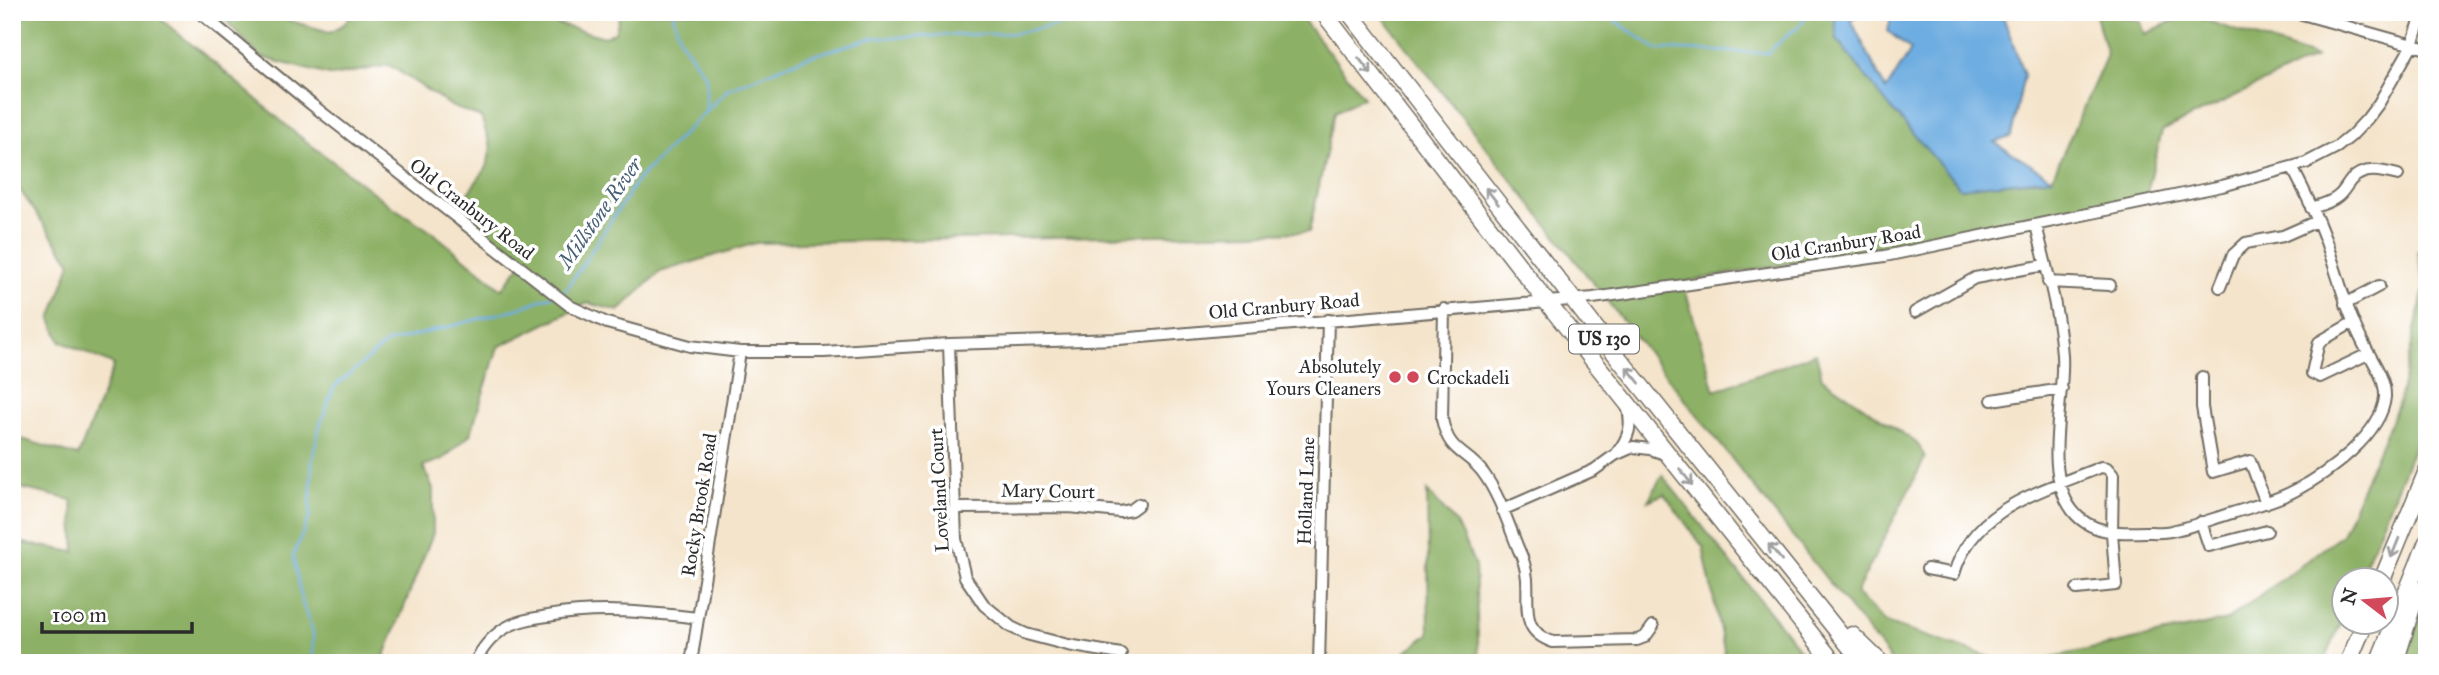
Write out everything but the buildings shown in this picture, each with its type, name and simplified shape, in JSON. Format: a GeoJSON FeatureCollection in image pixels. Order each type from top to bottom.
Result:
{"type":"FeatureCollection","features":[{"type":"Feature","properties":{"kind":"highway","name":"US 130"},"geometry":{"type":"LineString","coordinates":[[1323,12],[1546,301],[1834,663]]}},
{"type":"Feature","properties":{"kind":"highway","name":"US 130"},"geometry":{"type":"LineString","coordinates":[[1349,12],[1863,663]]}},
{"type":"Feature","properties":{"kind":"highway"},"geometry":{"type":"LineString","coordinates":[[2388,566],[2427,471]]}},
{"type":"Feature","properties":{"kind":"highway"},"geometry":{"type":"LineString","coordinates":[[2378,663],[2427,542]]}},
{"type":"Feature","properties":{"kind":"highway"},"geometry":{"type":"LineString","coordinates":[[2395,663],[2427,559]]}},
{"type":"Feature","properties":{"kind":"highway"},"geometry":{"type":"LineString","coordinates":[[1805,590],[1881,663]]}},
{"type":"Feature","properties":{"kind":"highway"},"geometry":{"type":"LineString","coordinates":[[2348,663],[2359,636]]}},
{"type":"Feature","properties":{"kind":"street","name":"Old Cranbury Road"},"geometry":{"type":"LineString","coordinates":[[199,12],[311,104],[570,306],[591,318],[663,339],[715,350],[740,352],[824,352],[1119,338],[1574,300],[1885,256],[2222,186],[2292,167],[2324,154],[2351,136],[2379,103],[2412,45],[2423,12]]}},
{"type":"Feature","properties":{"kind":"street"},"geometry":{"type":"LineString","coordinates":[[2295,12],[2427,49]]}},
{"type":"Feature","properties":{"kind":"street"},"geometry":{"type":"LineString","coordinates":[[2036,225],[2059,330],[2062,389],[2057,436],[2061,484],[2066,499],[2081,520],[2112,533],[2170,532],[2266,503],[2312,481],[2365,437],[2374,424],[2385,397],[2381,378],[2352,323],[2318,222],[2292,167]]}},
{"type":"Feature","properties":{"kind":"street"},"geometry":{"type":"LineString","coordinates":[[2311,208],[2333,200],[2351,180],[2365,171],[2375,170],[2398,175]]}},
{"type":"Feature","properties":{"kind":"street"},"geometry":{"type":"LineString","coordinates":[[2220,287],[2233,255],[2246,243],[2283,236],[2318,222]]}},
{"type":"Feature","properties":{"kind":"street"},"geometry":{"type":"LineString","coordinates":[[1915,312],[1975,278],[2045,265]]}},
{"type":"Feature","properties":{"kind":"street"},"geometry":{"type":"LineString","coordinates":[[2048,282],[2110,285]]}},
{"type":"Feature","properties":{"kind":"street"},"geometry":{"type":"LineString","coordinates":[[2345,304],[2379,286]]}},
{"type":"Feature","properties":{"kind":"street"},"geometry":{"type":"LineString","coordinates":[[1444,309],[1444,431],[1456,450],[1482,471],[1502,510],[1525,564],[1528,620],[1537,635],[1553,642],[1637,640],[1645,637],[1653,626]]}},
{"type":"Feature","properties":{"kind":"street","name":"Holland Lane"},"geometry":{"type":"LineString","coordinates":[[1319,663],[1328,320]]}},
{"type":"Feature","properties":{"kind":"street"},"geometry":{"type":"LineString","coordinates":[[2352,323],[2319,342],[2312,373],[2320,377],[2368,354]]}},
{"type":"Feature","properties":{"kind":"street","name":"Loveland Court"},"geometry":{"type":"LineString","coordinates":[[949,344],[956,539],[965,577],[984,605],[1026,634],[1068,645],[1121,654]]}},
{"type":"Feature","properties":{"kind":"street","name":"Rocky Brook Road"},"geometry":{"type":"LineString","coordinates":[[691,663],[740,352]]}},
{"type":"Feature","properties":{"kind":"street"},"geometry":{"type":"LineString","coordinates":[[2202,377],[2202,407],[2213,472],[2250,461],[2266,503]]}},
{"type":"Feature","properties":{"kind":"street"},"geometry":{"type":"LineString","coordinates":[[1992,400],[2062,389]]}},
{"type":"Feature","properties":{"kind":"street"},"geometry":{"type":"LineString","coordinates":[[1615,455],[1629,432],[1630,415],[1625,401]]}},
{"type":"Feature","properties":{"kind":"street"},"geometry":{"type":"LineString","coordinates":[[1502,510],[1594,470],[1615,455],[1633,447],[1668,455]]}},
{"type":"Feature","properties":{"kind":"street"},"geometry":{"type":"LineString","coordinates":[[1927,569],[1954,574],[1969,541],[1990,517],[2101,467],[2111,471],[2113,475],[2112,533],[2116,586],[2077,589]]}},
{"type":"Feature","properties":{"kind":"street","name":"Mary Court"},"geometry":{"type":"LineString","coordinates":[[955,508],[1069,507],[1120,512],[1131,510],[1139,504]]}},
{"type":"Feature","properties":{"kind":"street"},"geometry":{"type":"LineString","coordinates":[[2201,522],[2209,546],[2267,531]]}},
{"type":"Feature","properties":{"kind":"street"},"geometry":{"type":"LineString","coordinates":[[475,663],[485,646],[500,631],[526,619],[567,613],[621,611],[698,618]]}},
{"type":"Feature","properties":{"kind":"green space"},"geometry":{"type":"Polygon","coordinates":[[[12,12],[152,12],[294,132],[391,206],[432,232],[502,289],[524,260],[461,220],[468,193],[487,167],[491,147],[481,117],[453,107],[389,65],[333,76],[260,57],[218,12],[259,12],[330,32],[343,25],[355,12],[512,12],[605,37],[615,32],[621,12],[1297,12],[1364,97],[1335,112],[1309,232],[756,243],[660,272],[619,311],[588,303],[498,347],[470,435],[443,459],[423,466],[433,489],[433,533],[382,663],[12,663],[12,541],[75,552],[72,500],[12,486],[12,436],[78,456],[114,365],[60,341],[51,319],[71,263],[12,179],[12,12]]]}},
{"type":"Feature","properties":{"kind":"green space"},"geometry":{"type":"Polygon","coordinates":[[[1379,12],[1834,12],[1837,40],[1960,188],[2052,178],[2107,55],[2095,12],[2106,12],[2141,22],[2145,34],[2187,14],[2316,57],[2162,131],[2145,201],[1683,282],[1715,391],[1816,353],[1822,378],[1918,444],[1925,458],[1856,593],[1885,623],[2008,663],[1893,663],[1379,12]]]}},
{"type":"Feature","properties":{"kind":"green space"},"geometry":{"type":"Polygon","coordinates":[[[2427,234],[2427,415],[2365,566],[2330,566],[2330,636],[2335,636],[2324,663],[2025,663],[2227,620],[2342,535],[2399,402],[2424,289],[2418,252],[2427,234]]]}},
{"type":"Feature","properties":{"kind":"green space"},"geometry":{"type":"Polygon","coordinates":[[[1662,475],[1810,663],[1722,663],[1724,650],[1703,547],[1664,494],[1648,501],[1662,475]]]}},
{"type":"Feature","properties":{"kind":"green space"},"geometry":{"type":"Polygon","coordinates":[[[1427,491],[1456,523],[1475,565],[1479,663],[1398,663],[1400,656],[1429,634],[1427,491]]]}},
{"type":"Feature","properties":{"kind":"green space"},"geometry":{"type":"Polygon","coordinates":[[[2427,598],[2427,663],[2403,663],[2427,598]]]}},
{"type":"Feature","properties":{"kind":"water"},"geometry":{"type":"Polygon","coordinates":[[[1834,12],[1865,12],[1851,20],[1886,90],[1911,50],[1888,31],[1892,12],[2004,12],[2003,16],[2024,75],[2011,137],[1994,142],[2052,178],[1960,188],[1889,106],[1837,39],[1834,12]]]}},
{"type":"Feature","properties":{"kind":"waterway"},"geometry":{"type":"LineString","coordinates":[[675,12],[673,15],[680,39],[706,77],[706,111]]}},
{"type":"Feature","properties":{"kind":"waterway","name":"Millstone River"},"geometry":{"type":"LineString","coordinates":[[559,293],[566,290],[638,179],[728,89],[804,58],[872,38],[1016,33],[1070,22],[1074,12]]}},
{"type":"Feature","properties":{"kind":"waterway","name":"Millstone River"},"geometry":{"type":"LineString","coordinates":[[1603,12],[1656,49],[1767,53],[1803,22],[1807,12]]}},
{"type":"Feature","properties":{"kind":"waterway","name":"Millstone River"},"geometry":{"type":"LineString","coordinates":[[313,663],[313,633],[302,602],[293,556],[310,516],[312,460],[319,428],[334,387],[387,343],[520,308],[553,295]]}},
{"type":"Feature","properties":{"kind":"place","name":"Absolutely Yours Cleaners"},"geometry":{"type":"Point","coordinates":[1395,377]}},
{"type":"Feature","properties":{"kind":"place","name":"Crockadeli"},"geometry":{"type":"Point","coordinates":[1413,377]}}]}
